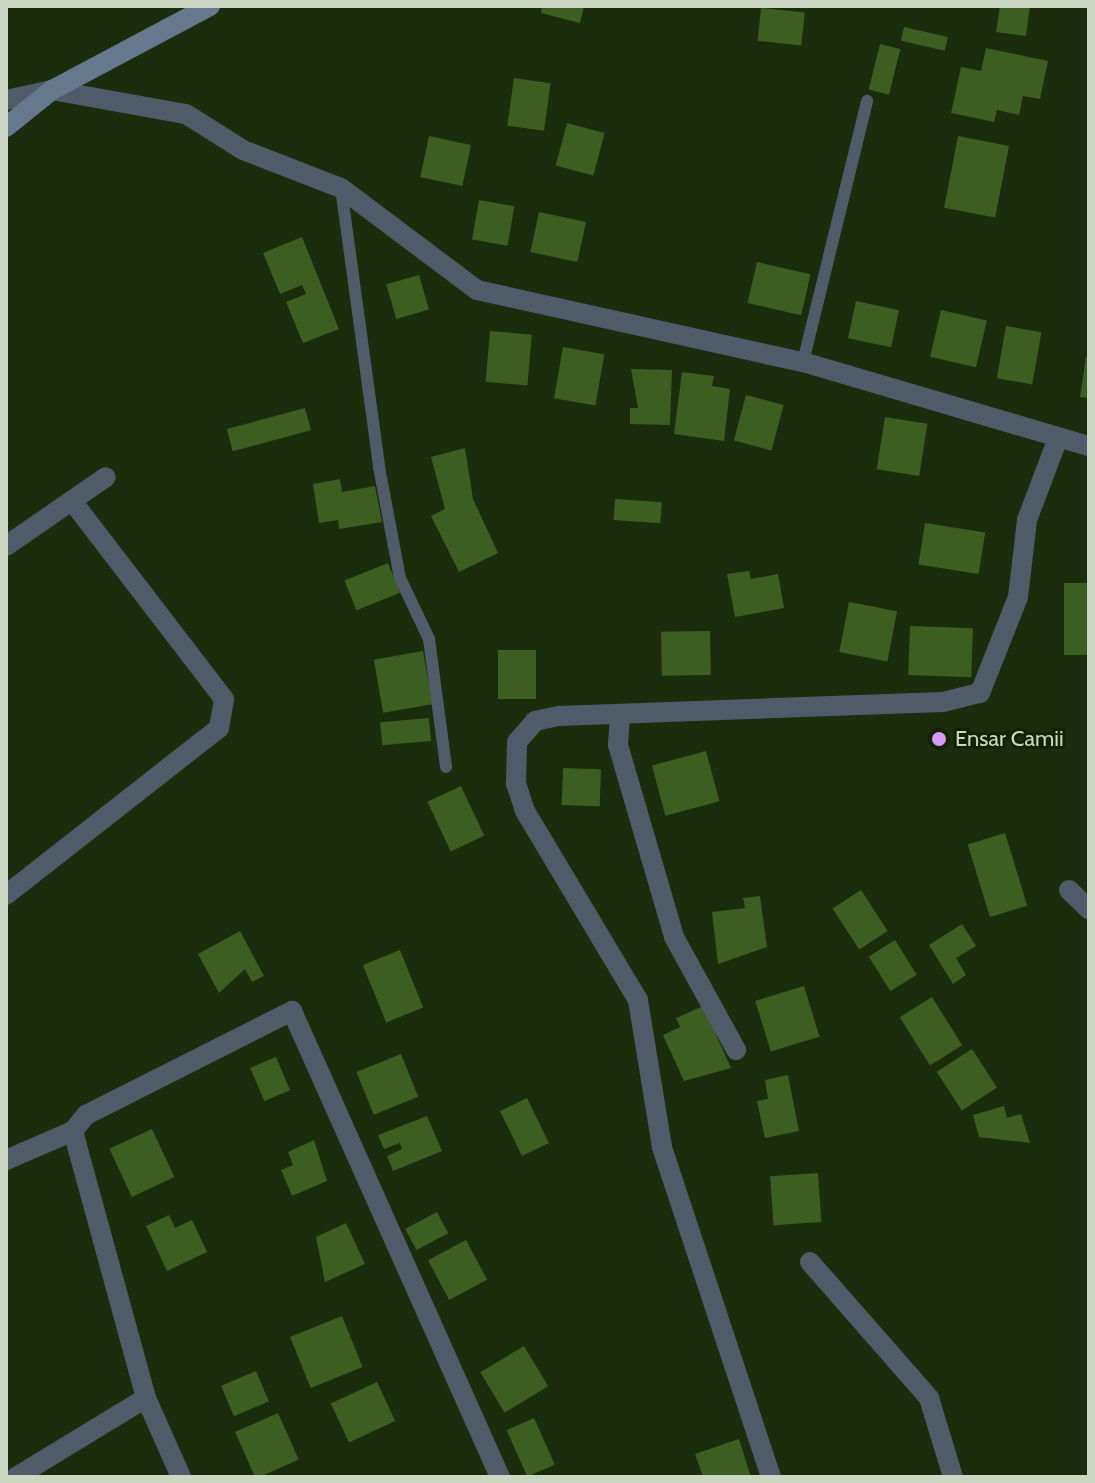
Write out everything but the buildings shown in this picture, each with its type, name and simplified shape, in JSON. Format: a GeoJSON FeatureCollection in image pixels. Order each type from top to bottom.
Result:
{"type":"FeatureCollection","features":[{"type":"Feature","properties":{"kind":"street"},"geometry":{"type":"LineString","coordinates":[[6,127],[52,90],[210,6]]}},
{"type":"Feature","properties":{"kind":"street"},"geometry":{"type":"LineString","coordinates":[[6,100],[52,90],[186,114],[243,150],[341,188],[477,290],[803,362],[1089,446]]}},
{"type":"Feature","properties":{"kind":"street"},"geometry":{"type":"LineString","coordinates":[[771,1477],[662,1147],[638,1000],[516,784],[517,742],[535,721],[943,702],[980,693],[1018,597],[1027,520],[1058,438]]}},
{"type":"Feature","properties":{"kind":"street"},"geometry":{"type":"LineString","coordinates":[[6,546],[106,477]]}},
{"type":"Feature","properties":{"kind":"street"},"geometry":{"type":"LineString","coordinates":[[6,895],[219,728],[224,699],[72,501]]}},
{"type":"Feature","properties":{"kind":"street"},"geometry":{"type":"LineString","coordinates":[[620,716],[618,745],[674,937],[736,1050]]}},
{"type":"Feature","properties":{"kind":"street"},"geometry":{"type":"LineString","coordinates":[[1069,890],[1089,909]]}},
{"type":"Feature","properties":{"kind":"street"},"geometry":{"type":"LineString","coordinates":[[6,1160],[73,1131],[86,1115],[292,1011],[500,1477]]}},
{"type":"Feature","properties":{"kind":"street"},"geometry":{"type":"LineString","coordinates":[[73,1131],[146,1398],[181,1477]]}},
{"type":"Feature","properties":{"kind":"street"},"geometry":{"type":"LineString","coordinates":[[810,1262],[929,1398],[953,1477]]}},
{"type":"Feature","properties":{"kind":"street"},"geometry":{"type":"LineString","coordinates":[[16,1477],[146,1398]]}},
{"type":"Feature","properties":{"kind":"lane"},"geometry":{"type":"LineString","coordinates":[[803,362],[867,101]]}},
{"type":"Feature","properties":{"kind":"lane"},"geometry":{"type":"LineString","coordinates":[[341,188],[379,467],[400,578],[429,639],[446,767]]}},
{"type":"Feature","properties":{"kind":"place","name":"Ensar Camii"},"geometry":{"type":"Point","coordinates":[939,739]}}]}
